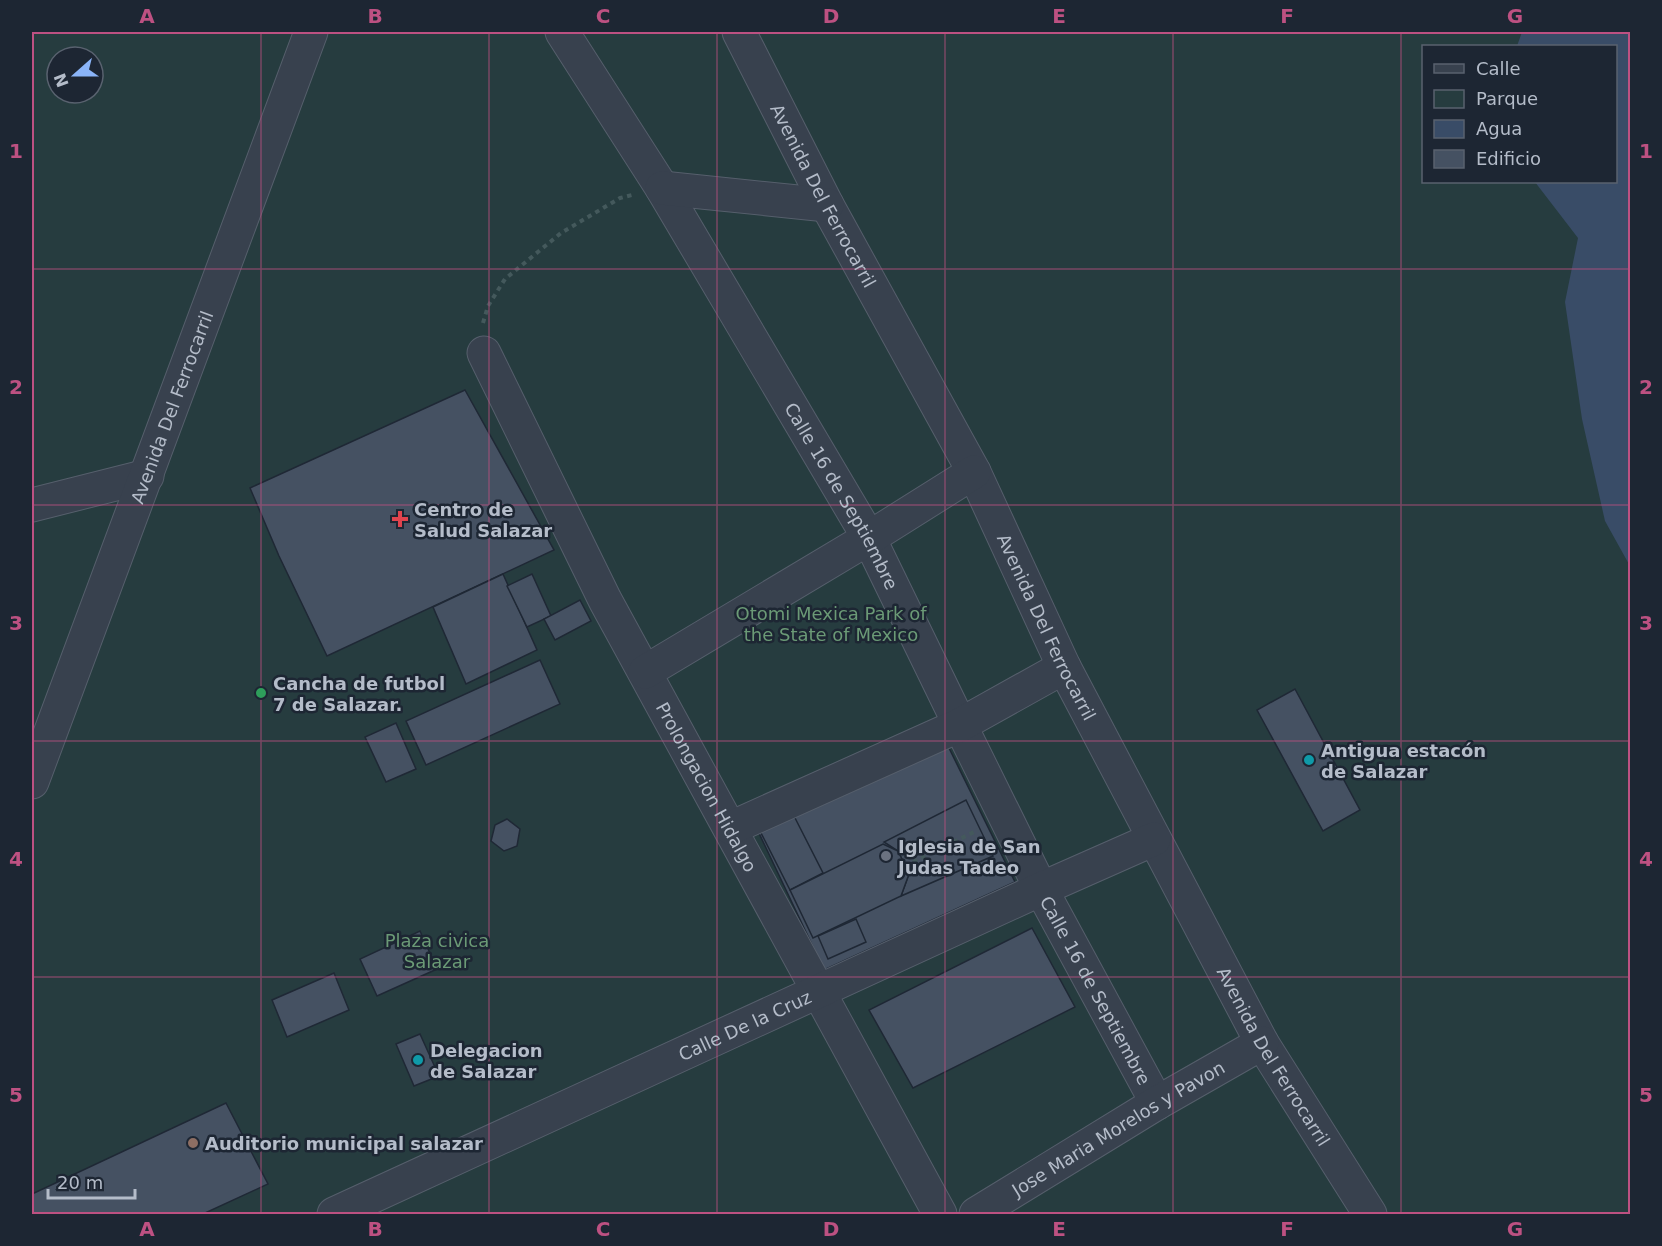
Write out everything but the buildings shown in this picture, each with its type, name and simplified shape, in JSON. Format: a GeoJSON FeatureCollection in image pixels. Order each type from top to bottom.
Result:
{"type":"FeatureCollection","features":[{"type":"Feature","properties":{"kind":"street","name":"Avenida Del Ferrocarril"},"geometry":{"type":"LineString","coordinates":[[32,782],[311,32]]}},
{"type":"Feature","properties":{"kind":"street","name":"Calle 16 de Septiembre"},"geometry":{"type":"LineString","coordinates":[[562,32],[662,188],[869,538],[1041,889],[1157,1102]]}},
{"type":"Feature","properties":{"kind":"street","name":"Avenida Del Ferrocarril"},"geometry":{"type":"LineString","coordinates":[[739,32],[827,205],[974,472],[1064,667],[1262,1043],[1370,1215]]}},
{"type":"Feature","properties":{"kind":"street"},"geometry":{"type":"LineString","coordinates":[[662,188],[827,205]]}},
{"type":"Feature","properties":{"kind":"street","name":"Prolongacion Hidalgo"},"geometry":{"type":"LineString","coordinates":[[484,353],[605,600],[940,1215]]}},
{"type":"Feature","properties":{"kind":"street"},"geometry":{"type":"LineString","coordinates":[[645,672],[869,538],[974,472]]}},
{"type":"Feature","properties":{"kind":"street"},"geometry":{"type":"LineString","coordinates":[[32,505],[147,476]]}},
{"type":"Feature","properties":{"kind":"street"},"geometry":{"type":"LineString","coordinates":[[731,828],[960,725],[1064,667]]}},
{"type":"Feature","properties":{"kind":"street","name":"Calle De la Cruz"},"geometry":{"type":"LineString","coordinates":[[335,1214],[1154,839]]}},
{"type":"Feature","properties":{"kind":"street","name":"Jose Maria Morelos y Pavon"},"geometry":{"type":"LineString","coordinates":[[976,1215],[1157,1102],[1262,1043]]}},
{"type":"Feature","properties":{"kind":"path"},"geometry":{"type":"LineString","coordinates":[[484,353],[481,330],[488,306],[505,279],[561,233],[620,198],[662,188]]}},
{"type":"Feature","properties":{"kind":"path"},"geometry":{"type":"LineString","coordinates":[[905,866],[1005,817]]}},
{"type":"Feature","properties":{"kind":"green space","name":"Otomi Mexica Park of the State of Mexico"},"geometry":{"type":"Polygon","coordinates":[[[32,32],[1630,32],[1630,1214],[32,1214],[32,32]]]}},
{"type":"Feature","properties":{"kind":"water"},"geometry":{"type":"Polygon","coordinates":[[[1522,32],[1630,32],[1630,566],[1605,521],[1582,419],[1565,302],[1578,238],[1536,183],[1617,183],[1617,45],[1517,45],[1522,32]]]}},
{"type":"Feature","properties":{"kind":"place","name":"Centro de Salud Salazar"},"geometry":{"type":"Point","coordinates":[400,519]}},
{"type":"Feature","properties":{"kind":"place","name":"Cancha de futbol 7 de Salazar."},"geometry":{"type":"Point","coordinates":[261,693]}},
{"type":"Feature","properties":{"kind":"place","name":"Antigua estacón de Salazar"},"geometry":{"type":"Point","coordinates":[1309,760]}},
{"type":"Feature","properties":{"kind":"place","name":"Iglesia de San Judas Tadeo"},"geometry":{"type":"Point","coordinates":[886,856]}},
{"type":"Feature","properties":{"kind":"place","name":"Delegacion de Salazar"},"geometry":{"type":"Point","coordinates":[418,1060]}},
{"type":"Feature","properties":{"kind":"place","name":"Auditorio municipal salazar"},"geometry":{"type":"Point","coordinates":[193,1143]}},
{"type":"Feature","properties":{"kind":"park label","name":"Plaza civica Salazar"},"geometry":{"type":"Point","coordinates":[437,950]}}]}
